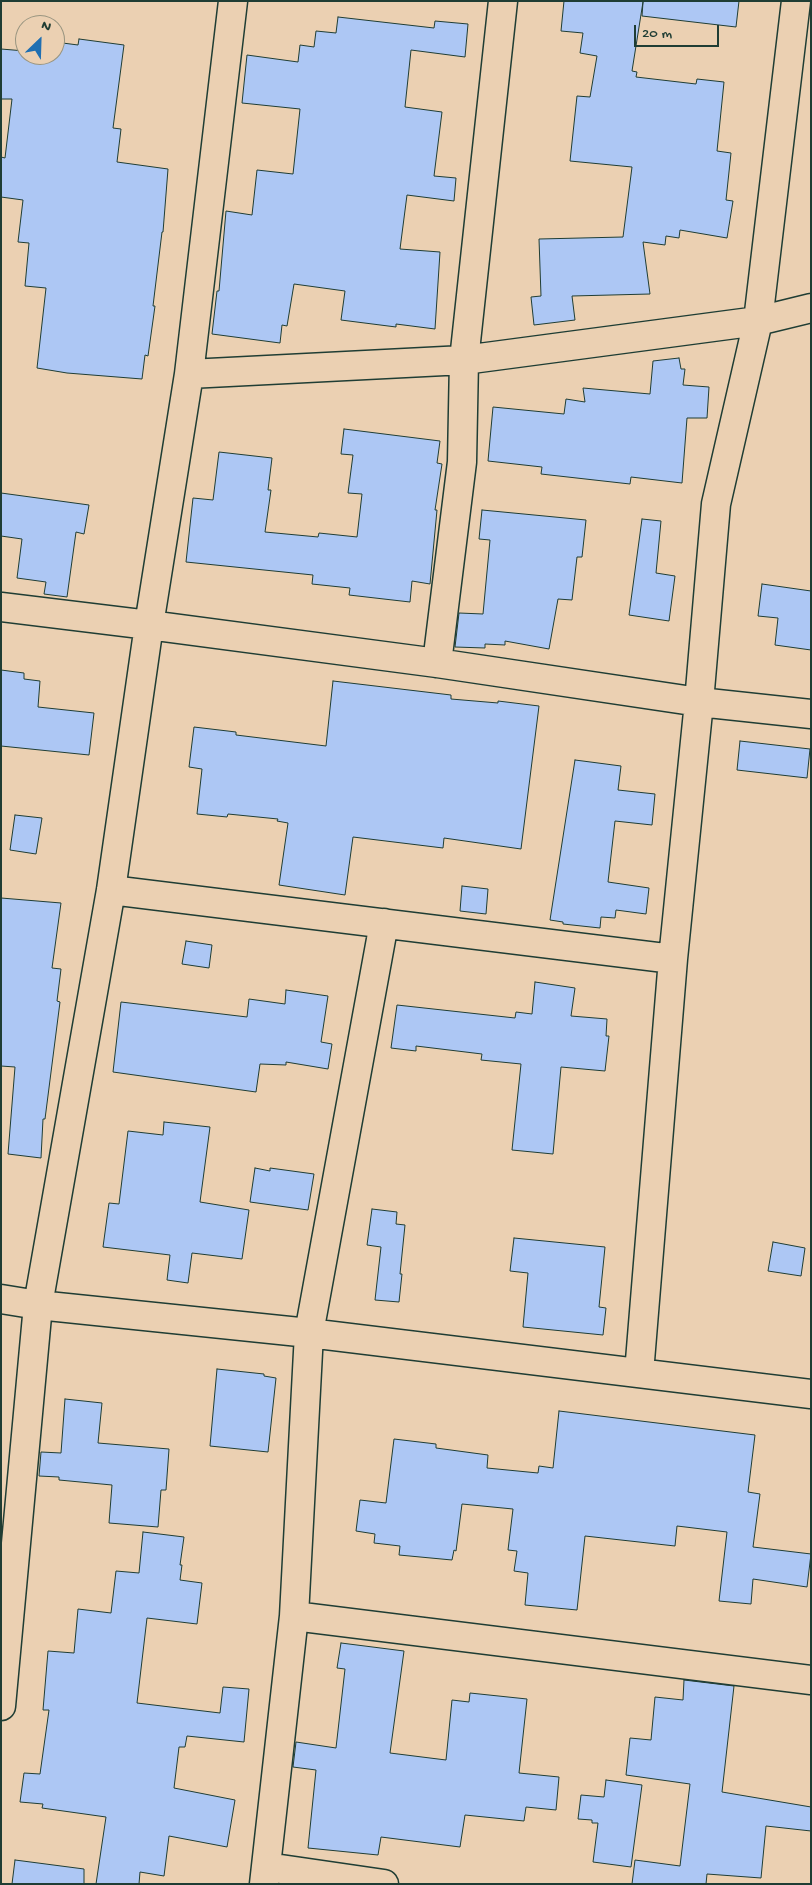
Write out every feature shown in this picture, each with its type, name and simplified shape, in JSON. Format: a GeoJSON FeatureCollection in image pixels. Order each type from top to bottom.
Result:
{"type":"FeatureCollection","features":[{"type":"Feature","properties":{"kind":"street"},"geometry":{"type":"LineString","coordinates":[[1,1706],[38,1305],[111,890],[189,374],[232,1]]}},
{"type":"Feature","properties":{"kind":"street"},"geometry":{"type":"LineString","coordinates":[[437,663],[462,462],[464,360],[503,1]]}},
{"type":"Feature","properties":{"kind":"street"},"geometry":{"type":"LineString","coordinates":[[639,1373],[673,959],[699,702],[716,504],[758,321],[796,1]]}},
{"type":"Feature","properties":{"kind":"street"},"geometry":{"type":"LineString","coordinates":[[189,374],[464,360],[758,321],[811,308]]}},
{"type":"Feature","properties":{"kind":"street"},"geometry":{"type":"LineString","coordinates":[[1,607],[150,624],[437,663],[699,702],[811,714]]}},
{"type":"Feature","properties":{"kind":"street"},"geometry":{"type":"LineString","coordinates":[[111,890],[673,959]]}},
{"type":"Feature","properties":{"kind":"street"},"geometry":{"type":"LineString","coordinates":[[384,924],[309,1333],[294,1616],[266,1875],[384,1884]]}},
{"type":"Feature","properties":{"kind":"street"},"geometry":{"type":"LineString","coordinates":[[1,1299],[38,1305],[309,1333],[811,1394]]}},
{"type":"Feature","properties":{"kind":"street"},"geometry":{"type":"LineString","coordinates":[[294,1616],[811,1680]]}},
{"type":"Feature","properties":{"kind":"building"},"geometry":{"type":"Polygon","coordinates":[[[564,1],[739,1],[736,27],[642,16],[643,2],[632,71],[637,72],[636,77],[696,84],[697,79],[724,82],[717,151],[731,153],[726,200],[733,201],[727,238],[680,230],[679,238],[666,236],[665,245],[643,242],[650,294],[572,296],[575,320],[534,325],[531,297],[541,296],[539,239],[623,237],[632,167],[570,161],[577,96],[590,97],[597,56],[580,53],[583,33],[561,31],[564,1]]]}},
{"type":"Feature","properties":{"kind":"building"},"geometry":{"type":"Polygon","coordinates":[[[338,17],[434,28],[435,21],[468,24],[465,57],[411,50],[405,107],[442,112],[434,176],[456,178],[454,201],[407,195],[400,249],[440,252],[435,329],[396,324],[396,327],[341,320],[345,291],[294,284],[287,326],[282,325],[280,343],[212,334],[217,291],[219,291],[226,211],[252,215],[257,170],[293,174],[300,109],[242,103],[247,55],[298,62],[300,45],[314,47],[316,31],[336,33],[338,17]]]}},
{"type":"Feature","properties":{"kind":"building"},"geometry":{"type":"Polygon","coordinates":[[[79,39],[124,45],[113,128],[121,129],[117,162],[168,169],[163,232],[153,306],[155,306],[148,356],[145,355],[142,379],[67,373],[37,368],[46,288],[25,286],[29,243],[18,242],[23,200],[1,197],[1,157],[5,158],[12,99],[1,99],[1,49],[15,50],[15,65],[65,65],[65,43],[78,45],[79,39]]]}},
{"type":"Feature","properties":{"kind":"building"},"geometry":{"type":"Polygon","coordinates":[[[679,358],[681,369],[685,369],[683,385],[709,387],[707,418],[687,418],[682,483],[631,477],[630,484],[541,474],[542,467],[488,461],[493,407],[564,414],[566,399],[585,402],[583,388],[650,394],[653,361],[679,358]]]}},
{"type":"Feature","properties":{"kind":"building"},"geometry":{"type":"Polygon","coordinates":[[[344,429],[440,441],[437,463],[442,464],[435,510],[437,510],[430,584],[412,581],[410,602],[349,595],[350,588],[312,584],[313,575],[186,562],[193,498],[213,500],[219,452],[272,458],[268,490],[271,490],[265,532],[318,537],[319,533],[357,537],[362,494],[348,493],[353,455],[341,454],[344,429]]]}},
{"type":"Feature","properties":{"kind":"building"},"geometry":{"type":"Polygon","coordinates":[[[1,493],[89,505],[84,534],[76,532],[67,597],[44,594],[46,582],[17,578],[22,539],[1,536],[1,493]]]}},
{"type":"Feature","properties":{"kind":"building"},"geometry":{"type":"Polygon","coordinates":[[[482,510],[586,520],[582,557],[577,557],[572,600],[558,599],[549,649],[505,641],[505,645],[485,644],[485,648],[455,647],[459,613],[483,614],[490,540],[479,539],[482,510]]]}},
{"type":"Feature","properties":{"kind":"building"},"geometry":{"type":"Polygon","coordinates":[[[642,519],[661,521],[656,573],[675,576],[669,621],[629,615],[642,519]]]}},
{"type":"Feature","properties":{"kind":"building"},"geometry":{"type":"Polygon","coordinates":[[[762,584],[811,591],[811,650],[775,645],[778,618],[758,616],[762,584]]]}},
{"type":"Feature","properties":{"kind":"building"},"geometry":{"type":"Polygon","coordinates":[[[1,670],[24,673],[24,679],[40,681],[38,707],[94,713],[89,755],[1,746],[1,670]]]}},
{"type":"Feature","properties":{"kind":"building"},"geometry":{"type":"Polygon","coordinates":[[[333,681],[451,695],[451,699],[498,703],[498,701],[539,706],[521,849],[444,838],[443,848],[353,837],[345,895],[279,885],[288,823],[277,821],[278,819],[228,814],[227,817],[197,814],[202,769],[189,767],[194,727],[236,732],[236,735],[326,746],[333,681]]]}},
{"type":"Feature","properties":{"kind":"building"},"geometry":{"type":"Polygon","coordinates":[[[740,741],[810,749],[807,778],[737,770],[740,741]]]}},
{"type":"Feature","properties":{"kind":"building"},"geometry":{"type":"Polygon","coordinates":[[[575,760],[621,766],[618,790],[655,794],[652,825],[615,821],[608,882],[649,888],[646,914],[616,910],[615,918],[601,917],[600,928],[563,924],[563,922],[550,920],[575,760]]]}},
{"type":"Feature","properties":{"kind":"building"},"geometry":{"type":"Polygon","coordinates":[[[15,815],[42,818],[36,854],[10,850],[15,815]]]}},
{"type":"Feature","properties":{"kind":"building"},"geometry":{"type":"Polygon","coordinates":[[[462,886],[488,889],[486,914],[460,911],[462,886]]]}},
{"type":"Feature","properties":{"kind":"building"},"geometry":{"type":"Polygon","coordinates":[[[1,898],[61,903],[52,968],[61,969],[57,1001],[60,1002],[45,1119],[43,1119],[41,1158],[8,1154],[15,1067],[1,1066],[1,898]]]}},
{"type":"Feature","properties":{"kind":"building"},"geometry":{"type":"Polygon","coordinates":[[[186,941],[212,945],[209,968],[182,964],[186,941]]]}},
{"type":"Feature","properties":{"kind":"building"},"geometry":{"type":"Polygon","coordinates":[[[535,982],[575,988],[571,1016],[607,1019],[606,1036],[609,1036],[605,1071],[561,1067],[553,1154],[512,1150],[521,1064],[481,1060],[482,1054],[416,1046],[416,1051],[391,1048],[397,1005],[515,1018],[516,1012],[532,1014],[535,982]]]}},
{"type":"Feature","properties":{"kind":"building"},"geometry":{"type":"Polygon","coordinates":[[[286,990],[328,996],[321,1042],[332,1044],[328,1069],[286,1062],[286,1065],[260,1064],[256,1092],[113,1072],[121,1002],[247,1017],[249,999],[285,1004],[286,990]]]}},
{"type":"Feature","properties":{"kind":"building"},"geometry":{"type":"Polygon","coordinates":[[[164,1122],[210,1127],[200,1202],[249,1210],[242,1259],[192,1253],[188,1283],[167,1280],[170,1255],[103,1247],[109,1203],[119,1204],[128,1131],[163,1135],[164,1122]]]}},
{"type":"Feature","properties":{"kind":"building"},"geometry":{"type":"Polygon","coordinates":[[[255,1168],[270,1171],[270,1168],[314,1174],[308,1210],[250,1202],[255,1168]]]}},
{"type":"Feature","properties":{"kind":"building"},"geometry":{"type":"Polygon","coordinates":[[[372,1209],[397,1212],[396,1224],[405,1225],[399,1302],[375,1300],[381,1247],[367,1245],[372,1209]]]}},
{"type":"Feature","properties":{"kind":"building"},"geometry":{"type":"Polygon","coordinates":[[[514,1238],[605,1247],[599,1307],[606,1308],[603,1335],[523,1327],[528,1273],[510,1271],[514,1238]]]}},
{"type":"Feature","properties":{"kind":"building"},"geometry":{"type":"Polygon","coordinates":[[[773,1242],[805,1248],[801,1276],[768,1271],[773,1242]]]}},
{"type":"Feature","properties":{"kind":"building"},"geometry":{"type":"Polygon","coordinates":[[[217,1369],[264,1374],[264,1376],[276,1378],[268,1452],[210,1446],[217,1369]]]}},
{"type":"Feature","properties":{"kind":"building"},"geometry":{"type":"Polygon","coordinates":[[[65,1399],[102,1403],[98,1443],[169,1449],[166,1490],[161,1490],[158,1527],[109,1523],[112,1485],[59,1480],[59,1477],[39,1476],[41,1452],[61,1453],[65,1399]]]}},
{"type":"Feature","properties":{"kind":"building"},"geometry":{"type":"Polygon","coordinates":[[[559,1411],[755,1435],[748,1492],[760,1494],[753,1547],[811,1554],[807,1587],[753,1579],[751,1604],[719,1601],[727,1532],[677,1526],[675,1546],[585,1536],[577,1610],[525,1605],[528,1573],[514,1571],[517,1551],[508,1550],[513,1509],[462,1504],[456,1551],[454,1550],[452,1560],[399,1555],[400,1546],[374,1543],[375,1534],[356,1531],[360,1500],[386,1503],[394,1439],[436,1444],[436,1448],[488,1455],[487,1468],[538,1473],[539,1466],[553,1468],[559,1411]]]}},
{"type":"Feature","properties":{"kind":"building"},"geometry":{"type":"Polygon","coordinates":[[[143,1532],[184,1537],[180,1580],[202,1583],[197,1624],[147,1618],[137,1703],[220,1713],[223,1687],[249,1689],[244,1742],[187,1736],[185,1747],[179,1747],[174,1788],[235,1800],[227,1847],[169,1836],[164,1876],[140,1872],[139,1884],[96,1884],[106,1817],[42,1808],[43,1804],[20,1802],[24,1773],[40,1774],[49,1710],[43,1710],[48,1651],[74,1653],[78,1609],[111,1613],[116,1571],[139,1573],[143,1532]]]}},
{"type":"Feature","properties":{"kind":"building"},"geometry":{"type":"Polygon","coordinates":[[[341,1643],[404,1651],[390,1753],[446,1760],[452,1700],[469,1702],[470,1693],[527,1699],[519,1773],[559,1777],[556,1810],[526,1807],[524,1821],[465,1815],[460,1847],[381,1837],[378,1855],[308,1848],[316,1770],[293,1767],[296,1742],[336,1748],[345,1669],[337,1668],[341,1643]]]}},
{"type":"Feature","properties":{"kind":"building"},"geometry":{"type":"Polygon","coordinates":[[[684,1680],[734,1686],[722,1792],[811,1807],[811,1831],[766,1826],[761,1878],[707,1874],[706,1884],[632,1884],[635,1860],[680,1866],[690,1784],[626,1775],[630,1738],[651,1740],[655,1697],[683,1700],[684,1680]]]}},
{"type":"Feature","properties":{"kind":"building"},"geometry":{"type":"Polygon","coordinates":[[[606,1780],[642,1785],[631,1867],[593,1862],[598,1823],[592,1823],[592,1820],[578,1819],[581,1795],[604,1797],[606,1780]]]}},
{"type":"Feature","properties":{"kind":"building"},"geometry":{"type":"Polygon","coordinates":[[[15,1860],[84,1869],[84,1884],[12,1884],[15,1860]]]}}]}
